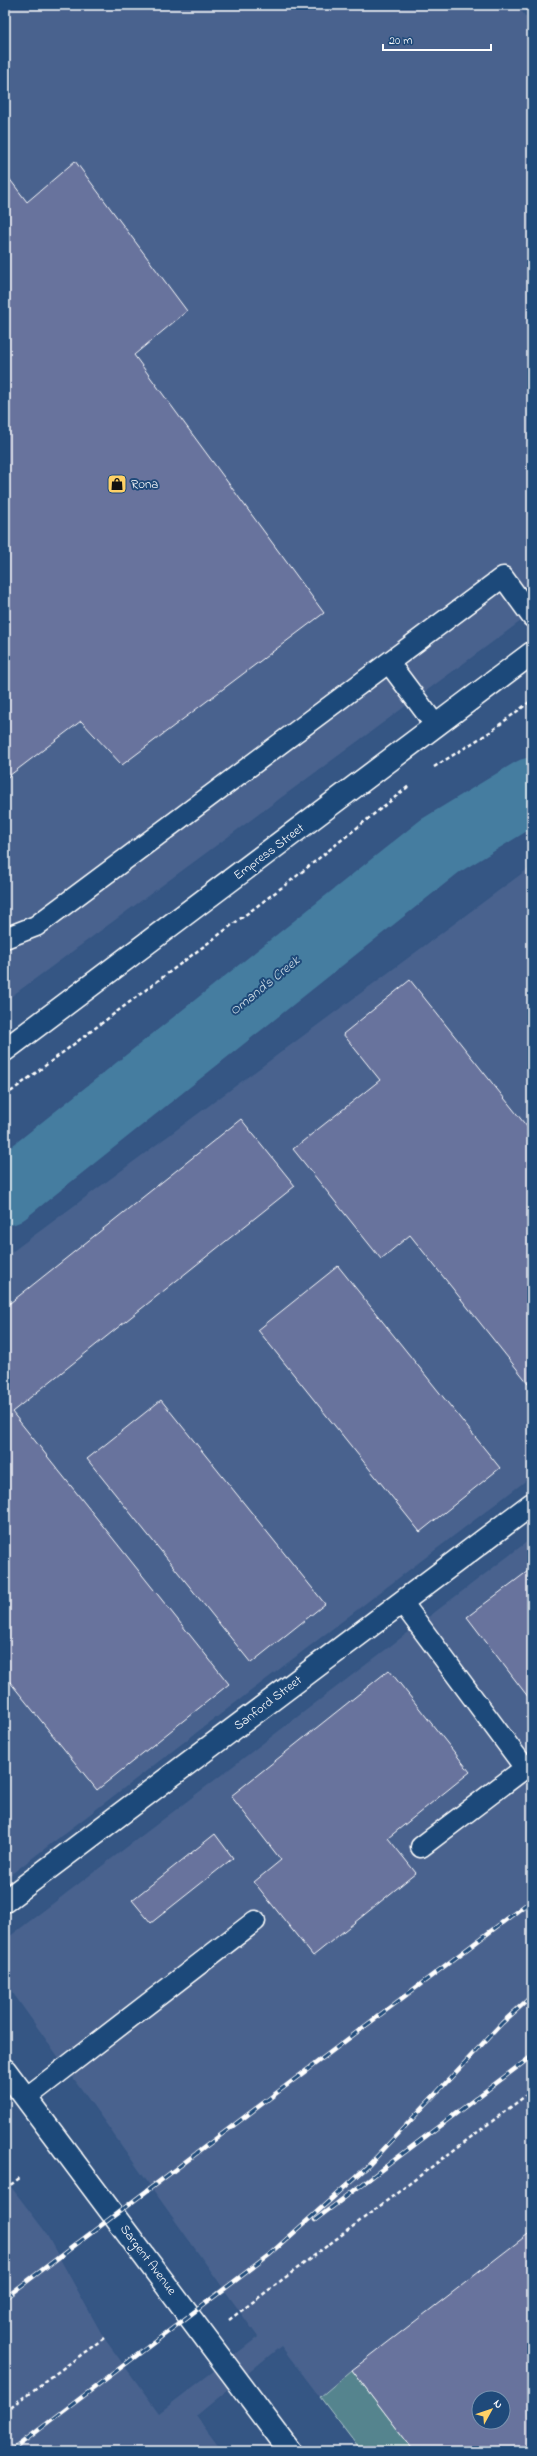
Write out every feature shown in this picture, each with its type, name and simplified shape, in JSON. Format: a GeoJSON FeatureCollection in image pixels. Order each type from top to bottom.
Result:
{"type":"FeatureCollection","features":[{"type":"Feature","properties":{"kind":"main road","name":"Empress Street"},"geometry":{"type":"LineString","coordinates":[[5,1050],[532,653]]}},
{"type":"Feature","properties":{"kind":"main road","name":"Sanford Street"},"geometry":{"type":"LineString","coordinates":[[5,1901],[532,1504]]}},
{"type":"Feature","properties":{"kind":"main road","name":"Sargent Avenue"},"geometry":{"type":"LineString","coordinates":[[5,2070],[290,2451]]}},
{"type":"Feature","properties":{"kind":"lane"},"geometry":{"type":"LineString","coordinates":[[5,938],[36,926],[503,578],[532,617]]}},
{"type":"Feature","properties":{"kind":"lane"},"geometry":{"type":"LineString","coordinates":[[389,663],[436,726]]}},
{"type":"Feature","properties":{"kind":"lane"},"geometry":{"type":"LineString","coordinates":[[402,1602],[528,1765],[422,1847]]}},
{"type":"Feature","properties":{"kind":"lane"},"geometry":{"type":"LineString","coordinates":[[26,2098],[255,1921]]}},
{"type":"Feature","properties":{"kind":"path"},"geometry":{"type":"LineString","coordinates":[[429,771],[490,732],[532,700]]}},
{"type":"Feature","properties":{"kind":"path"},"geometry":{"type":"LineString","coordinates":[[5,1096],[286,884],[410,786]]}},
{"type":"Feature","properties":{"kind":"path"},"geometry":{"type":"LineString","coordinates":[[206,2338],[532,2091]]}},
{"type":"Feature","properties":{"kind":"path"},"geometry":{"type":"LineString","coordinates":[[5,2189],[21,2177]]}},
{"type":"Feature","properties":{"kind":"path"},"geometry":{"type":"LineString","coordinates":[[5,2411],[104,2338]]}},
{"type":"Feature","properties":{"kind":"shaded area"},"geometry":{"type":"Polygon","coordinates":[[[5,5],[517,5],[532,25],[532,613],[5,1001],[5,5]]]}},
{"type":"Feature","properties":{"kind":"shaded area"},"geometry":{"type":"Polygon","coordinates":[[[532,866],[532,1476],[5,1879],[5,1257],[532,866]]]}},
{"type":"Feature","properties":{"kind":"shaded area"},"geometry":{"type":"Polygon","coordinates":[[[532,1538],[532,2451],[361,2451],[281,2346],[196,2416],[222,2451],[5,2451],[5,2179],[44,2230],[104,2338],[159,2413],[258,2337],[5,1982],[5,1940],[532,1538]]]}},
{"type":"Feature","properties":{"kind":"green space"},"geometry":{"type":"Polygon","coordinates":[[[352,2370],[414,2451],[361,2451],[320,2397],[352,2370]]]}},
{"type":"Feature","properties":{"kind":"building","name":"Rona"},"geometry":{"type":"Polygon","coordinates":[[[75,161],[187,311],[134,355],[324,613],[122,765],[81,721],[5,779],[5,173],[27,202],[75,161]]]}},
{"type":"Feature","properties":{"kind":"building"},"geometry":{"type":"Polygon","coordinates":[[[410,980],[532,1133],[532,1388],[410,1235],[381,1259],[293,1149],[380,1080],[343,1034],[410,980]]]}},
{"type":"Feature","properties":{"kind":"building"},"geometry":{"type":"Polygon","coordinates":[[[241,1119],[295,1186],[12,1412],[229,1684],[97,1790],[5,1676],[5,1307],[241,1119]]]}},
{"type":"Feature","properties":{"kind":"building"},"geometry":{"type":"Polygon","coordinates":[[[338,1266],[500,1468],[420,1532],[258,1330],[338,1266]]]}},
{"type":"Feature","properties":{"kind":"building"},"geometry":{"type":"Polygon","coordinates":[[[161,1400],[325,1604],[251,1663],[87,1459],[161,1400]]]}},
{"type":"Feature","properties":{"kind":"building"},"geometry":{"type":"Polygon","coordinates":[[[532,1568],[532,1702],[467,1617],[532,1568]]]}},
{"type":"Feature","properties":{"kind":"building"},"geometry":{"type":"Polygon","coordinates":[[[389,1670],[470,1772],[388,1838],[416,1873],[313,1956],[254,1882],[281,1860],[231,1796],[389,1670]]]}},
{"type":"Feature","properties":{"kind":"building"},"geometry":{"type":"Polygon","coordinates":[[[215,1834],[233,1858],[151,1923],[132,1900],[215,1834]]]}},
{"type":"Feature","properties":{"kind":"building"},"geometry":{"type":"Polygon","coordinates":[[[532,2231],[532,2451],[414,2451],[352,2370],[532,2231]]]}},
{"type":"Feature","properties":{"kind":"waterway","name":"Omand's Creek"},"geometry":{"type":"LineString","coordinates":[[5,1193],[440,846],[532,790]]}},
{"type":"Feature","properties":{"kind":"railway"},"geometry":{"type":"LineString","coordinates":[[5,2298],[532,1900]]}},
{"type":"Feature","properties":{"kind":"railway"},"geometry":{"type":"LineString","coordinates":[[11,2451],[269,2255],[367,2167],[502,2023],[532,1996]]}},
{"type":"Feature","properties":{"kind":"railway"},"geometry":{"type":"LineString","coordinates":[[315,2220],[532,2056]]}},
{"type":"Feature","properties":{"kind":"place","name":"Rona"},"geometry":{"type":"Point","coordinates":[117,484]}}]}
